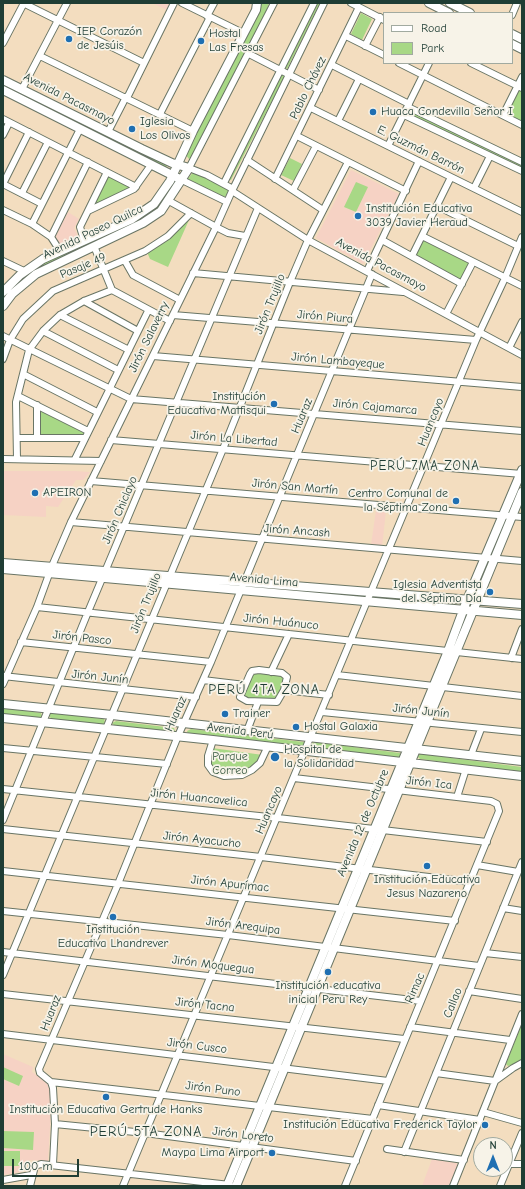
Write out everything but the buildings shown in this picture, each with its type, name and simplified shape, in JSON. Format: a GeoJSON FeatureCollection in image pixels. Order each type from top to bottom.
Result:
{"type":"FeatureCollection","features":[{"type":"Feature","properties":{"kind":"main road","name":"Avenida Paseo Quilca"},"geometry":{"type":"LineString","coordinates":[[4,288],[24,271],[60,251],[144,212],[154,204],[173,175],[193,131],[256,10],[257,3]]}},
{"type":"Feature","properties":{"kind":"main road"},"geometry":{"type":"LineString","coordinates":[[429,3],[448,12]]}},
{"type":"Feature","properties":{"kind":"main road"},"geometry":{"type":"LineString","coordinates":[[450,3],[468,12]]}},
{"type":"Feature","properties":{"kind":"main road"},"geometry":{"type":"LineString","coordinates":[[513,34],[522,39]]}},
{"type":"Feature","properties":{"kind":"main road"},"geometry":{"type":"LineString","coordinates":[[513,44],[522,49]]}},
{"type":"Feature","properties":{"kind":"main road","name":"Avenida Pacasmayo"},"geometry":{"type":"LineString","coordinates":[[3,80],[24,87],[108,132],[178,165],[189,168]]}},
{"type":"Feature","properties":{"kind":"main road","name":"Avenida Pacasmayo"},"geometry":{"type":"LineString","coordinates":[[3,90],[182,180]]}},
{"type":"Feature","properties":{"kind":"main road","name":"Avenida Paseo Quilca"},"geometry":{"type":"LineString","coordinates":[[3,306],[12,294],[36,274],[143,223],[160,211],[169,201],[189,168]]}},
{"type":"Feature","properties":{"kind":"main road","name":"Avenida 12 de Octubre"},"geometry":{"type":"LineString","coordinates":[[452,651],[463,609],[521,473]]}},
{"type":"Feature","properties":{"kind":"main road","name":"Avenida 12 de Octubre"},"geometry":{"type":"LineString","coordinates":[[329,948],[341,908],[357,869],[391,789],[406,762],[416,749],[427,723],[438,686],[452,651],[473,610],[522,492]]}},
{"type":"Feature","properties":{"kind":"main road","name":"Avenida Lima"},"geometry":{"type":"LineString","coordinates":[[3,563],[51,570]]}},
{"type":"Feature","properties":{"kind":"main road","name":"Avenida Lima"},"geometry":{"type":"LineString","coordinates":[[3,569],[51,570],[243,586],[372,592],[522,604]]}},
{"type":"Feature","properties":{"kind":"main road","name":"Avenida Lima"},"geometry":{"type":"LineString","coordinates":[[243,586],[368,601],[522,615]]}},
{"type":"Feature","properties":{"kind":"main road","name":"Avenida 12 de Octubre"},"geometry":{"type":"LineString","coordinates":[[231,1185],[329,948],[350,909],[399,790],[406,762],[407,748],[418,722],[438,686]]}},
{"type":"Feature","properties":{"kind":"main road","name":"Avenida Perú"},"geometry":{"type":"LineString","coordinates":[[3,704],[522,761]]}},
{"type":"Feature","properties":{"kind":"main road","name":"Avenida Perú"},"geometry":{"type":"LineString","coordinates":[[3,718],[268,746],[522,776]]}},
{"type":"Feature","properties":{"kind":"street"},"geometry":{"type":"LineString","coordinates":[[3,43],[5,35],[23,3],[144,63]]}},
{"type":"Feature","properties":{"kind":"street"},"geometry":{"type":"LineString","coordinates":[[24,87],[66,3]]}},
{"type":"Feature","properties":{"kind":"street"},"geometry":{"type":"LineString","coordinates":[[108,132],[127,98],[174,3]]}},
{"type":"Feature","properties":{"kind":"street"},"geometry":{"type":"LineString","coordinates":[[182,3],[243,33]]}},
{"type":"Feature","properties":{"kind":"street"},"geometry":{"type":"LineString","coordinates":[[160,114],[214,3]]}},
{"type":"Feature","properties":{"kind":"street","name":"Avenida Paseo Quilca"},"geometry":{"type":"LineString","coordinates":[[189,168],[274,3]]}},
{"type":"Feature","properties":{"kind":"street"},"geometry":{"type":"LineString","coordinates":[[224,183],[314,3]]}},
{"type":"Feature","properties":{"kind":"street","name":"Jirón Salaverry"},"geometry":{"type":"LineString","coordinates":[[3,684],[5,676],[37,607],[71,522],[324,3]]}},
{"type":"Feature","properties":{"kind":"street"},"geometry":{"type":"LineString","coordinates":[[351,3],[382,18],[366,46]]}},
{"type":"Feature","properties":{"kind":"street"},"geometry":{"type":"LineString","coordinates":[[513,13],[517,3]]}},
{"type":"Feature","properties":{"kind":"street","name":"Pablo Chávez"},"geometry":{"type":"LineString","coordinates":[[275,179],[359,7]]}},
{"type":"Feature","properties":{"kind":"street"},"geometry":{"type":"LineString","coordinates":[[346,36],[383,54]]}},
{"type":"Feature","properties":{"kind":"street"},"geometry":{"type":"LineString","coordinates":[[249,54],[319,90]]}},
{"type":"Feature","properties":{"kind":"street"},"geometry":{"type":"LineString","coordinates":[[40,56],[193,131]]}},
{"type":"Feature","properties":{"kind":"street"},"geometry":{"type":"LineString","coordinates":[[402,64],[522,125]]}},
{"type":"Feature","properties":{"kind":"street"},"geometry":{"type":"LineString","coordinates":[[388,146],[429,64]]}},
{"type":"Feature","properties":{"kind":"street"},"geometry":{"type":"LineString","coordinates":[[473,64],[520,87]]}},
{"type":"Feature","properties":{"kind":"street"},"geometry":{"type":"LineString","coordinates":[[332,65],[408,106],[522,161]]}},
{"type":"Feature","properties":{"kind":"street"},"geometry":{"type":"LineString","coordinates":[[503,115],[520,87],[522,77]]}},
{"type":"Feature","properties":{"kind":"street"},"geometry":{"type":"LineString","coordinates":[[338,121],[359,79]]}},
{"type":"Feature","properties":{"kind":"street","name":"E. Guzmán Barrón"},"geometry":{"type":"LineString","coordinates":[[310,108],[522,212]]}},
{"type":"Feature","properties":{"kind":"street"},"geometry":{"type":"LineString","coordinates":[[404,115],[522,171]]}},
{"type":"Feature","properties":{"kind":"street"},"geometry":{"type":"LineString","coordinates":[[3,120],[136,187]]}},
{"type":"Feature","properties":{"kind":"street"},"geometry":{"type":"LineString","coordinates":[[3,135],[9,123]]}},
{"type":"Feature","properties":{"kind":"street"},"geometry":{"type":"LineString","coordinates":[[32,224],[80,129]]}},
{"type":"Feature","properties":{"kind":"street"},"geometry":{"type":"LineString","coordinates":[[29,132],[3,184],[42,204]]}},
{"type":"Feature","properties":{"kind":"street"},"geometry":{"type":"LineString","coordinates":[[296,136],[406,191]]}},
{"type":"Feature","properties":{"kind":"street"},"geometry":{"type":"LineString","coordinates":[[22,193],[48,142]]}},
{"type":"Feature","properties":{"kind":"street"},"geometry":{"type":"LineString","coordinates":[[293,190],[316,146]]}},
{"type":"Feature","properties":{"kind":"street"},"geometry":{"type":"LineString","coordinates":[[474,188],[490,156]]}},
{"type":"Feature","properties":{"kind":"street"},"geometry":{"type":"LineString","coordinates":[[247,160],[324,210]]}},
{"type":"Feature","properties":{"kind":"street","name":"Huaraz"},"geometry":{"type":"LineString","coordinates":[[53,1164],[55,1124],[54,1094],[51,1082],[39,1071],[118,884],[178,736],[196,698],[279,497],[316,413],[366,289],[382,240],[419,161]]}},
{"type":"Feature","properties":{"kind":"street"},"geometry":{"type":"LineString","coordinates":[[51,237],[88,162]]}},
{"type":"Feature","properties":{"kind":"street","name":"Jirón Trujillo"},"geometry":{"type":"LineString","coordinates":[[3,975],[30,914],[93,757],[223,449],[290,282],[308,240],[348,162]]}},
{"type":"Feature","properties":{"kind":"street"},"geometry":{"type":"LineString","coordinates":[[88,211],[129,192],[136,187],[152,165]]}},
{"type":"Feature","properties":{"kind":"street","name":"Avenida Pacasmayo"},"geometry":{"type":"LineString","coordinates":[[189,168],[224,183],[258,208],[308,240],[522,355]]}},
{"type":"Feature","properties":{"kind":"street","name":"Pasaje 49"},"geometry":{"type":"LineString","coordinates":[[84,240],[80,227],[107,172]]}},
{"type":"Feature","properties":{"kind":"street"},"geometry":{"type":"LineString","coordinates":[[412,256],[452,177]]}},
{"type":"Feature","properties":{"kind":"street","name":"Avenida Pacasmayo"},"geometry":{"type":"LineString","coordinates":[[182,180],[227,202]]}},
{"type":"Feature","properties":{"kind":"street"},"geometry":{"type":"LineString","coordinates":[[169,201],[228,233],[245,236]]}},
{"type":"Feature","properties":{"kind":"street"},"geometry":{"type":"LineString","coordinates":[[437,206],[518,246]]}},
{"type":"Feature","properties":{"kind":"street","name":"Jirón Chiclayo"},"geometry":{"type":"LineString","coordinates":[[3,820],[88,612],[160,445],[245,236],[258,208]]}},
{"type":"Feature","properties":{"kind":"street"},"geometry":{"type":"LineString","coordinates":[[3,210],[32,224],[51,237],[60,251]]}},
{"type":"Feature","properties":{"kind":"street","name":"Pasaje 49"},"geometry":{"type":"LineString","coordinates":[[3,359],[10,340],[23,319],[53,291],[125,260],[168,236],[191,213]]}},
{"type":"Feature","properties":{"kind":"street"},"geometry":{"type":"LineString","coordinates":[[422,236],[522,286]]}},
{"type":"Feature","properties":{"kind":"street","name":"Huancayo"},"geometry":{"type":"LineString","coordinates":[[123,1186],[278,818],[442,424],[479,331],[505,278],[522,237]]}},
{"type":"Feature","properties":{"kind":"street"},"geometry":{"type":"LineString","coordinates":[[382,240],[462,284]]}},
{"type":"Feature","properties":{"kind":"street"},"geometry":{"type":"LineString","coordinates":[[94,246],[112,290],[148,311],[170,321]]}},
{"type":"Feature","properties":{"kind":"street"},"geometry":{"type":"LineString","coordinates":[[125,260],[133,275],[180,300]]}},
{"type":"Feature","properties":{"kind":"street"},"geometry":{"type":"LineString","coordinates":[[3,261],[24,271]]}},
{"type":"Feature","properties":{"kind":"street"},"geometry":{"type":"LineString","coordinates":[[446,314],[473,262]]}},
{"type":"Feature","properties":{"kind":"street"},"geometry":{"type":"LineString","coordinates":[[193,273],[406,292]]}},
{"type":"Feature","properties":{"kind":"street"},"geometry":{"type":"LineString","coordinates":[[17,459],[18,396],[29,350],[43,331],[60,315],[84,301],[112,290]]}},
{"type":"Feature","properties":{"kind":"street"},"geometry":{"type":"LineString","coordinates":[[84,301],[138,331]]}},
{"type":"Feature","properties":{"kind":"street"},"geometry":{"type":"LineString","coordinates":[[75,459],[148,311]]}},
{"type":"Feature","properties":{"kind":"street"},"geometry":{"type":"LineString","coordinates":[[60,315],[128,350]]}},
{"type":"Feature","properties":{"kind":"street","name":"Jirón Piura"},"geometry":{"type":"LineString","coordinates":[[173,315],[476,340]]}},
{"type":"Feature","properties":{"kind":"street"},"geometry":{"type":"LineString","coordinates":[[509,348],[522,322]]}},
{"type":"Feature","properties":{"kind":"street"},"geometry":{"type":"LineString","coordinates":[[43,331],[118,370]]}},
{"type":"Feature","properties":{"kind":"street"},"geometry":{"type":"LineString","coordinates":[[3,336],[131,399]]}},
{"type":"Feature","properties":{"kind":"street","name":"Jirón Lambayeque"},"geometry":{"type":"LineString","coordinates":[[153,356],[522,387]]}},
{"type":"Feature","properties":{"kind":"street"},"geometry":{"type":"LineString","coordinates":[[23,374],[97,412]]}},
{"type":"Feature","properties":{"kind":"street"},"geometry":{"type":"LineString","coordinates":[[18,396],[88,431]]}},
{"type":"Feature","properties":{"kind":"street","name":"Jirón Cajamarca"},"geometry":{"type":"LineString","coordinates":[[131,399],[522,431]]}},
{"type":"Feature","properties":{"kind":"street"},"geometry":{"type":"LineString","coordinates":[[37,405],[37,438]]}},
{"type":"Feature","properties":{"kind":"street"},"geometry":{"type":"LineString","coordinates":[[17,438],[85,438]]}},
{"type":"Feature","properties":{"kind":"street","name":"Jirón La Libertad"},"geometry":{"type":"LineString","coordinates":[[111,440],[521,473]]}},
{"type":"Feature","properties":{"kind":"street"},"geometry":{"type":"LineString","coordinates":[[3,459],[75,459],[101,461]]}},
{"type":"Feature","properties":{"kind":"street","name":"Jirón San Martín"},"geometry":{"type":"LineString","coordinates":[[91,482],[522,517]]}},
{"type":"Feature","properties":{"kind":"street","name":"Jirón Ancash"},"geometry":{"type":"LineString","coordinates":[[71,522],[262,540],[389,549],[522,561]]}},
{"type":"Feature","properties":{"kind":"street","name":"Jirón Huánuco"},"geometry":{"type":"LineString","coordinates":[[37,607],[522,659]]}},
{"type":"Feature","properties":{"kind":"street"},"geometry":{"type":"LineString","coordinates":[[511,658],[522,629]]}},
{"type":"Feature","properties":{"kind":"street"},"geometry":{"type":"LineString","coordinates":[[271,672],[289,634]]}},
{"type":"Feature","properties":{"kind":"street","name":"Jirón Pasco"},"geometry":{"type":"LineString","coordinates":[[21,642],[211,662]]}},
{"type":"Feature","properties":{"kind":"street"},"geometry":{"type":"LineString","coordinates":[[259,670],[271,672],[282,673],[287,677],[284,690],[277,702],[258,702],[241,699],[240,695],[252,671],[259,670]]}},
{"type":"Feature","properties":{"kind":"street"},"geometry":{"type":"LineString","coordinates":[[337,675],[522,696]]}},
{"type":"Feature","properties":{"kind":"street","name":"Jirón Junín"},"geometry":{"type":"LineString","coordinates":[[5,676],[59,684],[196,698]]}},
{"type":"Feature","properties":{"kind":"street"},"geometry":{"type":"LineString","coordinates":[[203,680],[245,685]]}},
{"type":"Feature","properties":{"kind":"street"},"geometry":{"type":"LineString","coordinates":[[284,690],[329,695]]}},
{"type":"Feature","properties":{"kind":"street"},"geometry":{"type":"LineString","coordinates":[[247,731],[258,702]]}},
{"type":"Feature","properties":{"kind":"street","name":"Jirón Junín"},"geometry":{"type":"LineString","coordinates":[[322,712],[520,732]]}},
{"type":"Feature","properties":{"kind":"street"},"geometry":{"type":"LineString","coordinates":[[471,755],[481,728]]}},
{"type":"Feature","properties":{"kind":"street"},"geometry":{"type":"LineString","coordinates":[[213,740],[208,756],[208,765],[212,772],[224,776],[242,775],[252,770],[260,763],[268,746]]}},
{"type":"Feature","properties":{"kind":"street"},"geometry":{"type":"LineString","coordinates":[[3,748],[167,764]]}},
{"type":"Feature","properties":{"kind":"street"},"geometry":{"type":"LineString","coordinates":[[457,797],[466,769]]}},
{"type":"Feature","properties":{"kind":"street","name":"Jirón Ica"},"geometry":{"type":"LineString","coordinates":[[294,778],[491,801]]}},
{"type":"Feature","properties":{"kind":"street","name":"Jirón Huancavelica"},"geometry":{"type":"LineString","coordinates":[[3,789],[383,829],[487,842]]}},
{"type":"Feature","properties":{"kind":"street","name":"Rimac"},"geometry":{"type":"LineString","coordinates":[[344,1186],[373,1119],[404,1039],[439,962],[499,811],[497,804],[491,801]]}},
{"type":"Feature","properties":{"kind":"street","name":"Jirón Ayacucho"},"geometry":{"type":"LineString","coordinates":[[3,829],[261,857],[471,882]]}},
{"type":"Feature","properties":{"kind":"street"},"geometry":{"type":"LineString","coordinates":[[478,865],[520,867]]}},
{"type":"Feature","properties":{"kind":"street","name":"Callao"},"geometry":{"type":"LineString","coordinates":[[404,1152],[520,867]]}},
{"type":"Feature","properties":{"kind":"street","name":"Jirón Apurímac"},"geometry":{"type":"LineString","coordinates":[[3,871],[455,921]]}},
{"type":"Feature","properties":{"kind":"street"},"geometry":{"type":"LineString","coordinates":[[503,908],[522,911]]}},
{"type":"Feature","properties":{"kind":"street","name":"Jirón Arequipa"},"geometry":{"type":"LineString","coordinates":[[3,912],[228,935],[479,966]]}},
{"type":"Feature","properties":{"kind":"street","name":"Jirón Moquegua"},"geometry":{"type":"LineString","coordinates":[[3,952],[212,975],[312,989],[421,1001]]}},
{"type":"Feature","properties":{"kind":"street"},"geometry":{"type":"LineString","coordinates":[[485,953],[522,957]]}},
{"type":"Feature","properties":{"kind":"street"},"geometry":{"type":"LineString","coordinates":[[469,991],[522,999]]}},
{"type":"Feature","properties":{"kind":"street","name":"Jirón Tacna"},"geometry":{"type":"LineString","coordinates":[[3,994],[404,1039]]}},
{"type":"Feature","properties":{"kind":"street"},"geometry":{"type":"LineString","coordinates":[[453,1186],[496,1081],[510,1040],[522,1014]]}},
{"type":"Feature","properties":{"kind":"street"},"geometry":{"type":"LineString","coordinates":[[410,1027],[510,1040]]}},
{"type":"Feature","properties":{"kind":"street","name":"Jirón Cusco"},"geometry":{"type":"LineString","coordinates":[[3,1034],[178,1054],[388,1081]]}},
{"type":"Feature","properties":{"kind":"street"},"geometry":{"type":"LineString","coordinates":[[436,1073],[496,1081],[522,1063]]}},
{"type":"Feature","properties":{"kind":"street","name":"Jirón Puno"},"geometry":{"type":"LineString","coordinates":[[51,1082],[373,1119]]}},
{"type":"Feature","properties":{"kind":"street"},"geometry":{"type":"LineString","coordinates":[[378,1106],[480,1120]]}},
{"type":"Feature","properties":{"kind":"street"},"geometry":{"type":"LineString","coordinates":[[483,1112],[522,1123]]}},
{"type":"Feature","properties":{"kind":"street","name":"Jirón Loreto"},"geometry":{"type":"LineString","coordinates":[[55,1124],[145,1133],[356,1160]]}},
{"type":"Feature","properties":{"kind":"street"},"geometry":{"type":"LineString","coordinates":[[513,1156],[522,1133]]}},
{"type":"Feature","properties":{"kind":"street"},"geometry":{"type":"LineString","coordinates":[[387,1149],[464,1160]]}},
{"type":"Feature","properties":{"kind":"street"},"geometry":{"type":"LineString","coordinates":[[30,1186],[31,1175],[35,1166],[41,1164],[53,1164],[239,1186]]}},
{"type":"Feature","properties":{"kind":"street"},"geometry":{"type":"LineString","coordinates":[[3,1180],[31,1175]]}},
{"type":"Feature","properties":{"kind":"shaded area"},"geometry":{"type":"Polygon","coordinates":[[[152,3],[171,3],[167,10],[152,3]]]}},
{"type":"Feature","properties":{"kind":"shaded area","name":"Institución Educativa 3039 Javier Heraud"},"geometry":{"type":"Polygon","coordinates":[[[351,170],[399,194],[363,264],[316,238],[351,170]]]}},
{"type":"Feature","properties":{"kind":"shaded area"},"geometry":{"type":"Polygon","coordinates":[[[68,212],[79,219],[74,228],[79,238],[60,248],[54,236],[68,212]]]}},
{"type":"Feature","properties":{"kind":"shaded area","name":"APEIRON"},"geometry":{"type":"Polygon","coordinates":[[[3,471],[90,472],[83,480],[76,480],[58,507],[46,506],[46,517],[3,515],[3,471]]]}},
{"type":"Feature","properties":{"kind":"shaded area"},"geometry":{"type":"Polygon","coordinates":[[[376,510],[386,511],[382,547],[371,545],[376,510]]]}},
{"type":"Feature","properties":{"kind":"shaded area"},"geometry":{"type":"Polygon","coordinates":[[[3,1054],[33,1067],[32,1072],[49,1084],[52,1093],[48,1161],[29,1160],[21,1172],[3,1175],[3,1054]]]}},
{"type":"Feature","properties":{"kind":"shaded area"},"geometry":{"type":"Polygon","coordinates":[[[432,1159],[456,1163],[458,1165],[450,1186],[422,1186],[432,1159]]]}},
{"type":"Feature","properties":{"kind":"green space"},"geometry":{"type":"Polygon","coordinates":[[[260,3],[269,3],[193,156],[189,159],[185,154],[244,37],[257,16],[260,3]]]}},
{"type":"Feature","properties":{"kind":"green space"},"geometry":{"type":"Polygon","coordinates":[[[316,3],[320,3],[287,69],[284,67],[316,3]]]}},
{"type":"Feature","properties":{"kind":"green space"},"geometry":{"type":"Polygon","coordinates":[[[361,13],[372,19],[362,40],[351,34],[361,13]]]}},
{"type":"Feature","properties":{"kind":"green space"},"geometry":{"type":"Polygon","coordinates":[[[281,74],[285,76],[231,180],[228,179],[281,74]]]}},
{"type":"Feature","properties":{"kind":"green space"},"geometry":{"type":"Polygon","coordinates":[[[3,82],[166,163],[167,169],[3,87],[3,82]]]}},
{"type":"Feature","properties":{"kind":"green space"},"geometry":{"type":"Polygon","coordinates":[[[519,89],[522,90],[522,122],[507,114],[519,89]]]}},
{"type":"Feature","properties":{"kind":"green space"},"geometry":{"type":"Polygon","coordinates":[[[408,109],[522,164],[522,169],[405,114],[408,109]]]}},
{"type":"Feature","properties":{"kind":"green space"},"geometry":{"type":"Polygon","coordinates":[[[290,158],[302,164],[294,181],[281,175],[290,158]]]}},
{"type":"Feature","properties":{"kind":"green space"},"geometry":{"type":"Polygon","coordinates":[[[194,171],[228,187],[228,193],[223,199],[187,180],[194,171]]]}},
{"type":"Feature","properties":{"kind":"green space"},"geometry":{"type":"Polygon","coordinates":[[[108,175],[131,186],[130,189],[96,205],[93,204],[108,175]]]}},
{"type":"Feature","properties":{"kind":"green space"},"geometry":{"type":"Polygon","coordinates":[[[173,180],[178,181],[166,200],[140,223],[34,272],[3,303],[3,295],[29,270],[135,220],[173,180]]]}},
{"type":"Feature","properties":{"kind":"green space"},"geometry":{"type":"Polygon","coordinates":[[[356,182],[368,187],[356,212],[344,207],[356,182]]]}},
{"type":"Feature","properties":{"kind":"green space"},"geometry":{"type":"Polygon","coordinates":[[[189,220],[168,267],[150,259],[147,252],[170,237],[189,220]]]}},
{"type":"Feature","properties":{"kind":"green space"},"geometry":{"type":"Polygon","coordinates":[[[423,238],[470,261],[460,280],[414,255],[423,238]]]}},
{"type":"Feature","properties":{"kind":"green space"},"geometry":{"type":"Polygon","coordinates":[[[39,408],[86,432],[84,435],[39,435],[39,408]]]}},
{"type":"Feature","properties":{"kind":"green space"},"geometry":{"type":"Polygon","coordinates":[[[503,522],[507,522],[477,592],[473,592],[503,522]]]}},
{"type":"Feature","properties":{"kind":"green space"},"geometry":{"type":"Polygon","coordinates":[[[255,672],[284,676],[286,679],[275,701],[244,698],[243,696],[252,675],[255,672]]]}},
{"type":"Feature","properties":{"kind":"green space"},"geometry":{"type":"Polygon","coordinates":[[[3,708],[41,713],[42,716],[39,718],[3,714],[3,708]]]}},
{"type":"Feature","properties":{"kind":"green space"},"geometry":{"type":"Polygon","coordinates":[[[51,713],[104,719],[105,722],[103,725],[52,719],[49,716],[51,713]]]}},
{"type":"Feature","properties":{"kind":"green space"},"geometry":{"type":"Polygon","coordinates":[[[116,721],[174,728],[175,733],[115,726],[112,723],[116,721]]]}},
{"type":"Feature","properties":{"kind":"green space"},"geometry":{"type":"Polygon","coordinates":[[[191,729],[304,742],[305,745],[302,747],[188,734],[187,731],[191,729]]]}},
{"type":"Feature","properties":{"kind":"green space"},"geometry":{"type":"Polygon","coordinates":[[[315,742],[400,753],[401,756],[398,759],[314,748],[311,744],[315,742]]]}},
{"type":"Feature","properties":{"kind":"green space","name":"Parque Correo"},"geometry":{"type":"Polygon","coordinates":[[[212,748],[263,755],[250,770],[230,776],[213,771],[209,758],[212,748]]]}},
{"type":"Feature","properties":{"kind":"green space"},"geometry":{"type":"Polygon","coordinates":[[[421,754],[522,767],[522,772],[420,759],[417,756],[421,754]]]}},
{"type":"Feature","properties":{"kind":"green space"},"geometry":{"type":"Polygon","coordinates":[[[522,1023],[522,1061],[508,1066],[506,1064],[522,1023]]]}},
{"type":"Feature","properties":{"kind":"green space"},"geometry":{"type":"Polygon","coordinates":[[[3,1067],[23,1076],[19,1086],[3,1079],[3,1067]]]}},
{"type":"Feature","properties":{"kind":"green space"},"geometry":{"type":"Polygon","coordinates":[[[3,1131],[34,1132],[33,1150],[3,1148],[3,1131]]]}},
{"type":"Feature","properties":{"kind":"green space"},"geometry":{"type":"Polygon","coordinates":[[[3,1151],[20,1151],[20,1166],[3,1166],[3,1151]]]}},
{"type":"Feature","properties":{"kind":"place","name":"IEP Corazón de Jesúis"},"geometry":{"type":"Point","coordinates":[69,39]}},
{"type":"Feature","properties":{"kind":"place","name":"Hostal Las Fresas"},"geometry":{"type":"Point","coordinates":[201,41]}},
{"type":"Feature","properties":{"kind":"place","name":"Huaca Condevilla Señor I"},"geometry":{"type":"Point","coordinates":[373,112]}},
{"type":"Feature","properties":{"kind":"place","name":"Iglesia Los Olivos"},"geometry":{"type":"Point","coordinates":[132,129]}},
{"type":"Feature","properties":{"kind":"place","name":"Institución Educativa 3039 Javier Heraud"},"geometry":{"type":"Point","coordinates":[358,216]}},
{"type":"Feature","properties":{"kind":"place","name":"Institución Educativa Matfisqui"},"geometry":{"type":"Point","coordinates":[274,404]}},
{"type":"Feature","properties":{"kind":"place","name":"APEIRON"},"geometry":{"type":"Point","coordinates":[35,493]}},
{"type":"Feature","properties":{"kind":"place","name":"Centro Comunal de la Séptima Zona"},"geometry":{"type":"Point","coordinates":[456,501]}},
{"type":"Feature","properties":{"kind":"place","name":"Iglesia Adventista del Séptimo Día"},"geometry":{"type":"Point","coordinates":[490,592]}},
{"type":"Feature","properties":{"kind":"place","name":"Trainer"},"geometry":{"type":"Point","coordinates":[225,714]}},
{"type":"Feature","properties":{"kind":"place","name":"Hostal Galaxia"},"geometry":{"type":"Point","coordinates":[296,727]}},
{"type":"Feature","properties":{"kind":"place","name":"Hospital de la Solidaridad"},"geometry":{"type":"Point","coordinates":[275,757]}},
{"type":"Feature","properties":{"kind":"place","name":"Institución Educativa Jesus Nazareno"},"geometry":{"type":"Point","coordinates":[427,866]}},
{"type":"Feature","properties":{"kind":"place","name":"Institución Educativa Lhandrever"},"geometry":{"type":"Point","coordinates":[113,917]}},
{"type":"Feature","properties":{"kind":"place","name":"Institución educativa inicial Peru Rey"},"geometry":{"type":"Point","coordinates":[328,972]}},
{"type":"Feature","properties":{"kind":"place","name":"Institución Educativa Gertrude Hanks"},"geometry":{"type":"Point","coordinates":[106,1097]}},
{"type":"Feature","properties":{"kind":"place","name":"Institución Educativa Frederick Taylor"},"geometry":{"type":"Point","coordinates":[485,1125]}},
{"type":"Feature","properties":{"kind":"place","name":"Maypa Lima Airport"},"geometry":{"type":"Point","coordinates":[272,1153]}},
{"type":"Feature","properties":{"kind":"district","name":"PERÚ 7MA ZONA"},"geometry":{"type":"Point","coordinates":[425,466]}},
{"type":"Feature","properties":{"kind":"district","name":"PERÚ 4TA ZONA"},"geometry":{"type":"Point","coordinates":[264,690]}},
{"type":"Feature","properties":{"kind":"district","name":"PERÚ 5TA ZONA"},"geometry":{"type":"Point","coordinates":[146,1132]}}]}
